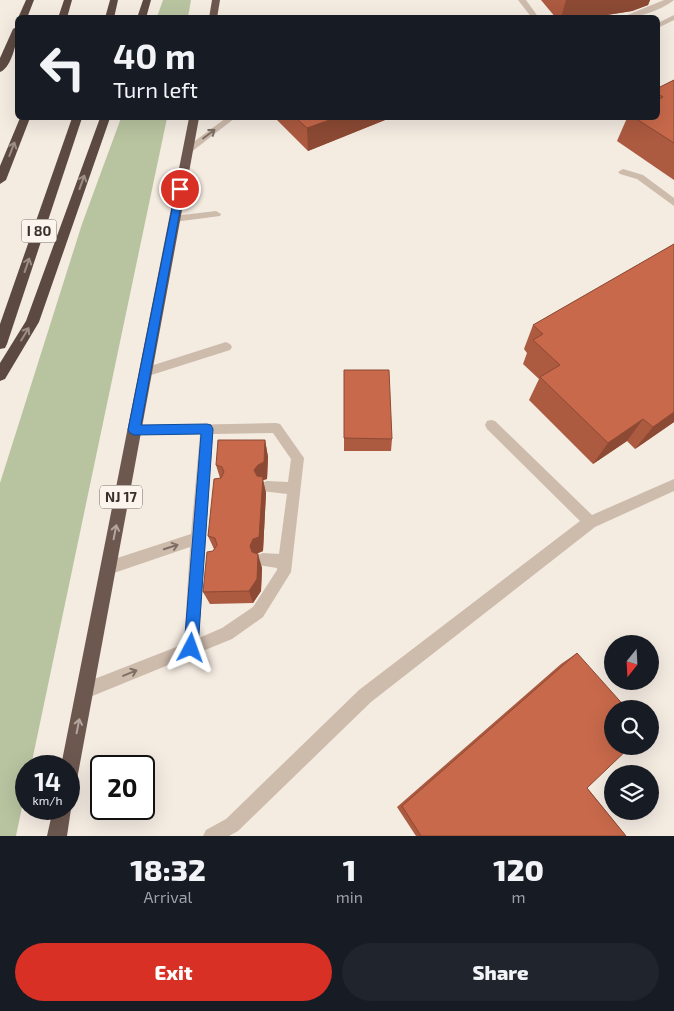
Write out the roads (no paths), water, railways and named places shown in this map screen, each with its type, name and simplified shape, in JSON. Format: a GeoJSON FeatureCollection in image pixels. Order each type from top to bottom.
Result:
{"type":"FeatureCollection","features":[{"type":"Feature","properties":{"kind":"highway"},"geometry":{"type":"LineString","coordinates":[[23,15],[30,0]]}},
{"type":"Feature","properties":{"kind":"highway"},"geometry":{"type":"LineString","coordinates":[[63,15],[68,0]]}},
{"type":"Feature","properties":{"kind":"highway"},"geometry":{"type":"LineString","coordinates":[[110,15],[114,0]]}},
{"type":"Feature","properties":{"kind":"highway"},"geometry":{"type":"LineString","coordinates":[[142,15],[147,0]]}},
{"type":"Feature","properties":{"kind":"highway"},"geometry":{"type":"LineString","coordinates":[[214,15],[216,0]]}},
{"type":"Feature","properties":{"kind":"highway"},"geometry":{"type":"LineString","coordinates":[[0,69],[15,36]]}},
{"type":"Feature","properties":{"kind":"highway"},"geometry":{"type":"LineString","coordinates":[[0,180],[24,120]]}},
{"type":"Feature","properties":{"kind":"highway","name":"I 80"},"geometry":{"type":"LineString","coordinates":[[0,344],[77,120]]}},
{"type":"Feature","properties":{"kind":"highway"},"geometry":{"type":"LineString","coordinates":[[0,375],[32,322],[104,120]]}},
{"type":"Feature","properties":{"kind":"highway","name":"NJ 17"},"geometry":{"type":"LineString","coordinates":[[73,755],[194,120]]}},
{"type":"Feature","properties":{"kind":"highway"},"geometry":{"type":"LineString","coordinates":[[57,836],[60,820]]}},
{"type":"Feature","properties":{"kind":"lane"},"geometry":{"type":"LineString","coordinates":[[522,0],[534,15]]}},
{"type":"Feature","properties":{"kind":"lane"},"geometry":{"type":"LineString","coordinates":[[632,15],[670,0]]}},
{"type":"Feature","properties":{"kind":"lane"},"geometry":{"type":"LineString","coordinates":[[660,25],[674,17]]}},
{"type":"Feature","properties":{"kind":"lane"},"geometry":{"type":"LineString","coordinates":[[187,151],[228,120]]}},
{"type":"Feature","properties":{"kind":"lane"},"geometry":{"type":"LineString","coordinates":[[622,172],[640,177],[674,203]]}},
{"type":"Feature","properties":{"kind":"lane"},"geometry":{"type":"LineString","coordinates":[[174,220],[216,214]]}},
{"type":"Feature","properties":{"kind":"lane"},"geometry":{"type":"LineString","coordinates":[[145,372],[226,347]]}},
{"type":"Feature","properties":{"kind":"lane"},"geometry":{"type":"LineString","coordinates":[[491,425],[590,522]]}},
{"type":"Feature","properties":{"kind":"lane"},"geometry":{"type":"LineString","coordinates":[[85,691],[227,634],[258,612],[284,572],[298,458],[276,428],[134,430]]}},
{"type":"Feature","properties":{"kind":"lane"},"geometry":{"type":"LineString","coordinates":[[191,648],[198,538],[207,489],[207,429]]}},
{"type":"Feature","properties":{"kind":"lane"},"geometry":{"type":"LineString","coordinates":[[212,836],[232,825],[365,696],[590,522],[674,485]]}},
{"type":"Feature","properties":{"kind":"lane"},"geometry":{"type":"LineString","coordinates":[[266,487],[294,488]]}},
{"type":"Feature","properties":{"kind":"lane"},"geometry":{"type":"LineString","coordinates":[[108,568],[198,538]]}},
{"type":"Feature","properties":{"kind":"lane"},"geometry":{"type":"LineString","coordinates":[[196,558],[214,558]]}},
{"type":"Feature","properties":{"kind":"lane"},"geometry":{"type":"LineString","coordinates":[[263,560],[285,561]]}}]}
